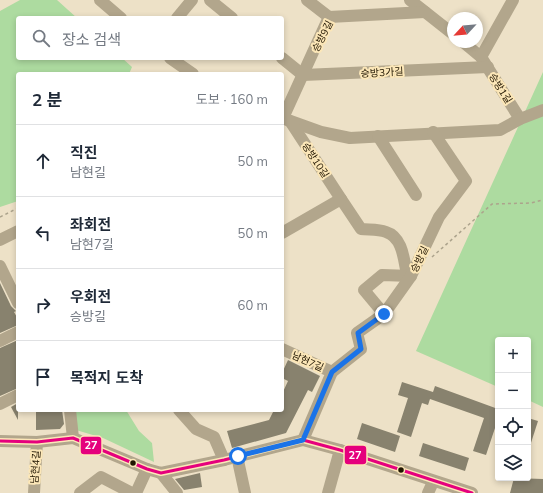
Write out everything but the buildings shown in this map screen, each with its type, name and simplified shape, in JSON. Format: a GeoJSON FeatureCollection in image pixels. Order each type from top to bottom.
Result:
{"type":"FeatureCollection","features":[{"type":"Feature","properties":{"kind":"street"},"geometry":{"type":"LineString","coordinates":[[100,0],[119,16]]}},
{"type":"Feature","properties":{"kind":"street"},"geometry":{"type":"LineString","coordinates":[[179,16],[192,0]]}},
{"type":"Feature","properties":{"kind":"street"},"geometry":{"type":"LineString","coordinates":[[210,0],[230,16]]}},
{"type":"Feature","properties":{"kind":"street"},"geometry":{"type":"LineString","coordinates":[[307,0],[329,17]]}},
{"type":"Feature","properties":{"kind":"street"},"geometry":{"type":"LineString","coordinates":[[410,0],[447,29]]}},
{"type":"Feature","properties":{"kind":"street"},"geometry":{"type":"LineString","coordinates":[[484,62],[513,0]]}},
{"type":"Feature","properties":{"kind":"street","name":"승방9길"},"geometry":{"type":"LineString","coordinates":[[285,119],[329,17],[425,12]]}},
{"type":"Feature","properties":{"kind":"street","name":"승방1길"},"geometry":{"type":"LineString","coordinates":[[469,48],[484,62],[520,119]]}},
{"type":"Feature","properties":{"kind":"street"},"geometry":{"type":"LineString","coordinates":[[173,60],[190,72]]}},
{"type":"Feature","properties":{"kind":"street"},"geometry":{"type":"LineString","coordinates":[[284,60],[303,75]]}},
{"type":"Feature","properties":{"kind":"street","name":"승방3가길"},"geometry":{"type":"LineString","coordinates":[[303,75],[484,62]]}},
{"type":"Feature","properties":{"kind":"street"},"geometry":{"type":"LineString","coordinates":[[285,119],[321,132],[350,138],[432,132],[500,130],[520,119],[543,110]]}},
{"type":"Feature","properties":{"kind":"street","name":"승방10길"},"geometry":{"type":"LineString","coordinates":[[285,119],[361,229],[384,231],[392,236],[401,247],[409,275]]}},
{"type":"Feature","properties":{"kind":"street","name":"승방길"},"geometry":{"type":"LineString","coordinates":[[332,372],[361,349],[358,333],[384,314],[409,275],[439,217],[466,181],[432,132]]}},
{"type":"Feature","properties":{"kind":"street"},"geometry":{"type":"LineString","coordinates":[[378,136],[416,195]]}},
{"type":"Feature","properties":{"kind":"street"},"geometry":{"type":"LineString","coordinates":[[284,232],[341,199]]}},
{"type":"Feature","properties":{"kind":"street"},"geometry":{"type":"LineString","coordinates":[[0,240],[16,232]]}},
{"type":"Feature","properties":{"kind":"street"},"geometry":{"type":"LineString","coordinates":[[0,266],[16,299]]}},
{"type":"Feature","properties":{"kind":"street"},"geometry":{"type":"LineString","coordinates":[[384,314],[364,290],[382,275],[409,275]]}},
{"type":"Feature","properties":{"kind":"street"},"geometry":{"type":"LineString","coordinates":[[0,341],[16,333]]}},
{"type":"Feature","properties":{"kind":"street","name":"남현7길"},"geometry":{"type":"LineString","coordinates":[[284,350],[332,372],[303,440]]}},
{"type":"Feature","properties":{"kind":"street"},"geometry":{"type":"LineString","coordinates":[[0,404],[16,397]]}},
{"type":"Feature","properties":{"kind":"street"},"geometry":{"type":"LineString","coordinates":[[70,412],[73,438]]}},
{"type":"Feature","properties":{"kind":"street"},"geometry":{"type":"LineString","coordinates":[[181,412],[196,429],[214,437],[224,460]]}},
{"type":"Feature","properties":{"kind":"street"},"geometry":{"type":"LineString","coordinates":[[0,441],[37,442],[73,438],[147,469],[162,473],[224,460],[303,440],[340,450],[430,487],[472,493]]}},
{"type":"Feature","properties":{"kind":"street","name":"남현4길"},"geometry":{"type":"LineString","coordinates":[[33,493],[37,442]]}},
{"type":"Feature","properties":{"kind":"street"},"geometry":{"type":"LineString","coordinates":[[328,493],[340,450]]}},
{"type":"Feature","properties":{"kind":"street"},"geometry":{"type":"LineString","coordinates":[[238,456],[245,493]]}},
{"type":"Feature","properties":{"kind":"street"},"geometry":{"type":"LineString","coordinates":[[136,493],[147,469]]}},
{"type":"Feature","properties":{"kind":"street"},"geometry":{"type":"LineString","coordinates":[[162,473],[177,493]]}},
{"type":"Feature","properties":{"kind":"street"},"geometry":{"type":"LineString","coordinates":[[80,493],[101,477],[132,493]]}},
{"type":"Feature","properties":{"kind":"path"},"geometry":{"type":"LineString","coordinates":[[428,260],[492,204],[531,203],[543,200]]}},
{"type":"Feature","properties":{"kind":"path"},"geometry":{"type":"LineString","coordinates":[[0,217],[16,209]]}},
{"type":"Feature","properties":{"kind":"green space"},"geometry":{"type":"Polygon","coordinates":[[[20,0],[57,0],[75,16],[16,16],[16,60],[124,60],[132,67],[130,72],[16,72],[16,202],[0,207],[0,11],[20,0]]]}},
{"type":"Feature","properties":{"kind":"green space"},"geometry":{"type":"Polygon","coordinates":[[[543,72],[543,407],[531,401],[531,337],[495,337],[495,386],[416,351],[543,72]]]}},
{"type":"Feature","properties":{"kind":"green space"},"geometry":{"type":"Polygon","coordinates":[[[74,412],[127,412],[139,431],[152,443],[154,462],[103,438],[76,430],[74,412]]]}},
{"type":"Feature","properties":{"kind":"transit line","name":"27"},"geometry":{"type":"LineString","coordinates":[[0,441],[37,442],[73,438],[147,469],[161,473],[224,460],[303,440],[340,450],[472,493]]}},
{"type":"Feature","properties":{"kind":"route"},"geometry":{"type":"LineString","coordinates":[[238,456],[303,440],[332,372],[361,349],[358,333],[384,314]]}}]}
